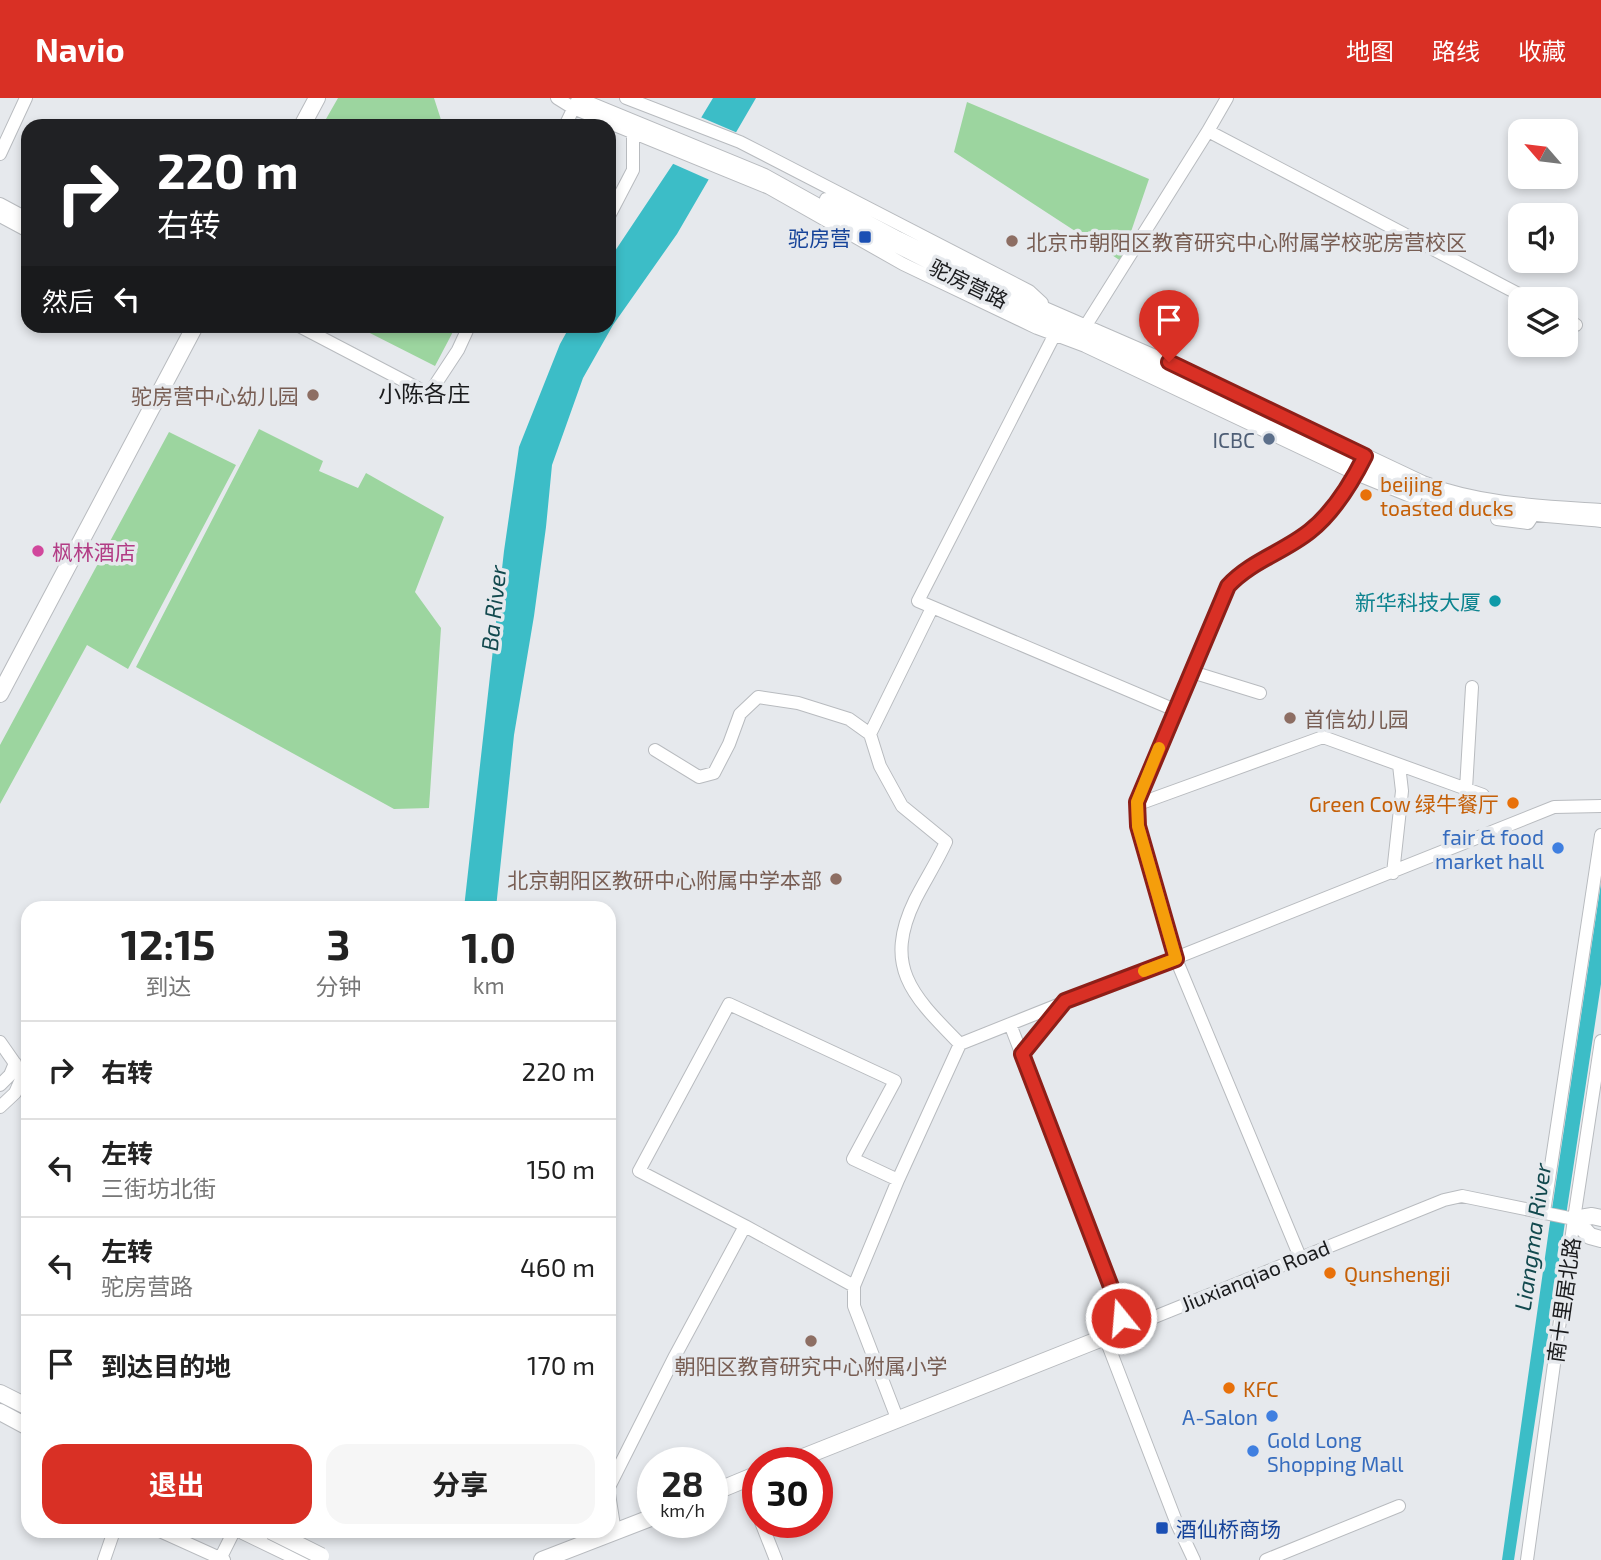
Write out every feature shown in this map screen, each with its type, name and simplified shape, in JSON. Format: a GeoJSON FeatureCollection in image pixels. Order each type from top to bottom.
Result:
{"type":"FeatureCollection","features":[{"type":"Feature","properties":{"kind":"main road"},"geometry":{"type":"LineString","coordinates":[[306,119],[317,98]]}},
{"type":"Feature","properties":{"kind":"main road"},"geometry":{"type":"LineString","coordinates":[[0,694],[191,333]]}},
{"type":"Feature","properties":{"kind":"main road","name":"Jiuxianqiao Road"},"geometry":{"type":"LineString","coordinates":[[1573,1219],[1592,1216],[1601,1218]]}},
{"type":"Feature","properties":{"kind":"main road","name":"Jiuxianqiao Road"},"geometry":{"type":"LineString","coordinates":[[1573,1219],[1590,1236],[1601,1239]]}},
{"type":"Feature","properties":{"kind":"main road","name":"Jiuxianqiao Road"},"geometry":{"type":"LineString","coordinates":[[827,1447],[1105,1337]]}},
{"type":"Feature","properties":{"kind":"main road"},"geometry":{"type":"LineString","coordinates":[[0,1392],[21,1403]]}},
{"type":"Feature","properties":{"kind":"main road"},"geometry":{"type":"LineString","coordinates":[[0,1412],[21,1423]]}},
{"type":"Feature","properties":{"kind":"main road"},"geometry":{"type":"LineString","coordinates":[[616,1532],[637,1523]]}},
{"type":"Feature","properties":{"kind":"main road"},"geometry":{"type":"LineString","coordinates":[[265,1538],[303,1560]]}},
{"type":"Feature","properties":{"kind":"main road"},"geometry":{"type":"LineString","coordinates":[[269,1538],[323,1558]]}},
{"type":"Feature","properties":{"kind":"main road"},"geometry":{"type":"LineString","coordinates":[[542,1560],[599,1538]]}},
{"type":"Feature","properties":{"kind":"street"},"geometry":{"type":"LineString","coordinates":[[0,154],[26,98]]}},
{"type":"Feature","properties":{"kind":"street"},"geometry":{"type":"LineString","coordinates":[[557,98],[577,101],[608,119]]}},
{"type":"Feature","properties":{"kind":"street","name":"驼房营路"},"geometry":{"type":"LineString","coordinates":[[598,98],[729,162],[784,185],[864,230],[1057,330],[1083,329]]}},
{"type":"Feature","properties":{"kind":"street"},"geometry":{"type":"LineString","coordinates":[[625,98],[673,133]]}},
{"type":"Feature","properties":{"kind":"street"},"geometry":{"type":"LineString","coordinates":[[1083,329],[1209,131],[1227,98]]}},
{"type":"Feature","properties":{"kind":"street"},"geometry":{"type":"LineString","coordinates":[[568,119],[577,101]]}},
{"type":"Feature","properties":{"kind":"street","name":"驼房营路"},"geometry":{"type":"LineString","coordinates":[[577,101],[673,133]]}},
{"type":"Feature","properties":{"kind":"street"},"geometry":{"type":"LineString","coordinates":[[616,123],[633,133],[673,133],[740,142],[1029,291],[1051,312]]}},
{"type":"Feature","properties":{"kind":"street"},"geometry":{"type":"LineString","coordinates":[[1209,131],[1508,288]]}},
{"type":"Feature","properties":{"kind":"street"},"geometry":{"type":"LineString","coordinates":[[616,203],[633,170],[633,133]]}},
{"type":"Feature","properties":{"kind":"street","name":"驼房营路"},"geometry":{"type":"LineString","coordinates":[[729,162],[781,176],[899,238],[1361,465]]}},
{"type":"Feature","properties":{"kind":"street"},"geometry":{"type":"LineString","coordinates":[[0,204],[21,215]]}},
{"type":"Feature","properties":{"kind":"street"},"geometry":{"type":"LineString","coordinates":[[0,216],[21,227]]}},
{"type":"Feature","properties":{"kind":"street"},"geometry":{"type":"LineString","coordinates":[[1175,710],[918,601],[1057,330],[1085,346],[1416,490],[1450,502],[1494,511],[1601,521]]}},
{"type":"Feature","properties":{"kind":"street"},"geometry":{"type":"LineString","coordinates":[[312,333],[429,394],[458,350],[466,333]]}},
{"type":"Feature","properties":{"kind":"street"},"geometry":{"type":"LineString","coordinates":[[1361,465],[1452,493],[1504,502],[1601,510]]}},
{"type":"Feature","properties":{"kind":"street"},"geometry":{"type":"LineString","coordinates":[[1300,1257],[1176,959],[1138,826],[1137,802],[1228,586],[1241,572],[1310,531],[1340,497],[1361,465]]}},
{"type":"Feature","properties":{"kind":"street"},"geometry":{"type":"LineString","coordinates":[[870,734],[932,608]]}},
{"type":"Feature","properties":{"kind":"street"},"geometry":{"type":"LineString","coordinates":[[1192,672],[1260,693]]}},
{"type":"Feature","properties":{"kind":"street"},"geometry":{"type":"LineString","coordinates":[[1466,789],[1472,687]]}},
{"type":"Feature","properties":{"kind":"street"},"geometry":{"type":"LineString","coordinates":[[655,750],[699,777],[714,774],[740,714],[758,697],[797,703],[849,719],[870,734],[880,766],[902,806],[946,842],[914,901],[901,942],[904,974],[923,1007],[960,1044]]}},
{"type":"Feature","properties":{"kind":"street"},"geometry":{"type":"LineString","coordinates":[[1137,802],[1144,802],[1323,737],[1483,795]]}},
{"type":"Feature","properties":{"kind":"street"},"geometry":{"type":"LineString","coordinates":[[1393,873],[1402,791],[1399,765]]}},
{"type":"Feature","properties":{"kind":"street"},"geometry":{"type":"LineString","coordinates":[[897,1418],[854,1306],[854,1286],[898,1180],[960,1044],[1554,807],[1601,806]]}},
{"type":"Feature","properties":{"kind":"street"},"geometry":{"type":"LineString","coordinates":[[1544,1212],[1601,835]]}},
{"type":"Feature","properties":{"kind":"street"},"geometry":{"type":"LineString","coordinates":[[1022,1054],[1065,1001]]}},
{"type":"Feature","properties":{"kind":"street"},"geometry":{"type":"LineString","coordinates":[[854,1286],[639,1171],[729,1004],[895,1081],[853,1159],[898,1180]]}},
{"type":"Feature","properties":{"kind":"street"},"geometry":{"type":"LineString","coordinates":[[1010,1024],[1118,1305],[1121,1318],[1105,1337],[1177,1524],[1194,1560]]}},
{"type":"Feature","properties":{"kind":"street","name":"南十里居北路"},"geometry":{"type":"LineString","coordinates":[[1527,1560],[1573,1219],[1601,1041]]}},
{"type":"Feature","properties":{"kind":"street"},"geometry":{"type":"LineString","coordinates":[[0,1042],[21,1072]]}},
{"type":"Feature","properties":{"kind":"street"},"geometry":{"type":"LineString","coordinates":[[0,1085],[10,1075],[15,1063]]}},
{"type":"Feature","properties":{"kind":"street"},"geometry":{"type":"LineString","coordinates":[[0,1107],[15,1093],[21,1080]]}},
{"type":"Feature","properties":{"kind":"street","name":"Jiuxianqiao Road"},"geometry":{"type":"LineString","coordinates":[[1105,1337],[1444,1200],[1462,1196],[1573,1219]]}},
{"type":"Feature","properties":{"kind":"street"},"geometry":{"type":"LineString","coordinates":[[616,1473],[745,1226]]}},
{"type":"Feature","properties":{"kind":"street"},"geometry":{"type":"LineString","coordinates":[[1266,1560],[1399,1506]]}},
{"type":"Feature","properties":{"kind":"street"},"geometry":{"type":"LineString","coordinates":[[104,1560],[112,1538]]}},
{"type":"Feature","properties":{"kind":"street"},"geometry":{"type":"LineString","coordinates":[[176,1538],[222,1559],[231,1538]]}},
{"type":"Feature","properties":{"kind":"street"},"geometry":{"type":"LineString","coordinates":[[767,1538],[776,1560]]}},
{"type":"Feature","properties":{"kind":"green space"},"geometry":{"type":"Polygon","coordinates":[[[338,98],[434,98],[441,119],[326,119],[338,98]]]}},
{"type":"Feature","properties":{"kind":"green space"},"geometry":{"type":"Polygon","coordinates":[[[967,102],[1149,179],[1121,261],[954,152],[967,102]]]}},
{"type":"Feature","properties":{"kind":"green space"},"geometry":{"type":"Polygon","coordinates":[[[370,333],[452,333],[435,366],[370,333]]]}},
{"type":"Feature","properties":{"kind":"green space"},"geometry":{"type":"Polygon","coordinates":[[[259,429],[323,461],[319,471],[358,488],[366,473],[444,517],[415,592],[441,628],[429,808],[394,809],[136,667],[259,429]]]}},
{"type":"Feature","properties":{"kind":"green space"},"geometry":{"type":"Polygon","coordinates":[[[169,432],[236,465],[128,669],[87,645],[0,804],[0,745],[169,432]]]}},
{"type":"Feature","properties":{"kind":"water"},"geometry":{"type":"Polygon","coordinates":[[[713,98],[756,98],[677,234],[616,321],[616,250],[713,98]]]}},
{"type":"Feature","properties":{"kind":"water"},"geometry":{"type":"Polygon","coordinates":[[[566,333],[608,333],[583,378],[552,465],[534,616],[514,735],[497,901],[465,901],[504,551],[519,447],[566,333]]]}},
{"type":"Feature","properties":{"kind":"water"},"geometry":{"type":"Polygon","coordinates":[[[1601,883],[1601,984],[1514,1560],[1502,1560],[1549,1229],[1601,883]]]}},
{"type":"Feature","properties":{"kind":"pier"},"geometry":{"type":"Polygon","coordinates":[[[698,116],[740,134],[712,181],[669,162],[698,116]]]}},
{"type":"Feature","properties":{"kind":"slow traffic"},"geometry":{"type":"LineString","coordinates":[[1144,971],[1176,959],[1138,826],[1137,802],[1159,748]]}},
{"type":"Feature","properties":{"kind":"place","name":"驼房营"},"geometry":{"type":"Point","coordinates":[865,237]}},
{"type":"Feature","properties":{"kind":"place","name":"北京市朝阳区教育研究中心附属学校驼房营校区"},"geometry":{"type":"Point","coordinates":[1012,241]}},
{"type":"Feature","properties":{"kind":"place","name":"驼房营中心幼儿园"},"geometry":{"type":"Point","coordinates":[313,395]}},
{"type":"Feature","properties":{"kind":"place","name":"ICBC"},"geometry":{"type":"Point","coordinates":[1269,439]}},
{"type":"Feature","properties":{"kind":"place","name":"beijing toasted ducks"},"geometry":{"type":"Point","coordinates":[1366,495]}},
{"type":"Feature","properties":{"kind":"place","name":"枫林酒店"},"geometry":{"type":"Point","coordinates":[38,551]}},
{"type":"Feature","properties":{"kind":"place","name":"新华科技大厦"},"geometry":{"type":"Point","coordinates":[1495,601]}},
{"type":"Feature","properties":{"kind":"place","name":"首信幼儿园"},"geometry":{"type":"Point","coordinates":[1290,718]}},
{"type":"Feature","properties":{"kind":"place","name":"Green Cow 绿牛餐厅"},"geometry":{"type":"Point","coordinates":[1513,803]}},
{"type":"Feature","properties":{"kind":"place","name":"fair & food market hall"},"geometry":{"type":"Point","coordinates":[1558,848]}},
{"type":"Feature","properties":{"kind":"place","name":"北京朝阳区教研中心附属中学本部"},"geometry":{"type":"Point","coordinates":[836,879]}},
{"type":"Feature","properties":{"kind":"place","name":"Qunshengji"},"geometry":{"type":"Point","coordinates":[1330,1273]}},
{"type":"Feature","properties":{"kind":"place","name":"朝阳区教育研究中心附属小学"},"geometry":{"type":"Point","coordinates":[811,1341]}},
{"type":"Feature","properties":{"kind":"place","name":"KFC"},"geometry":{"type":"Point","coordinates":[1229,1388]}},
{"type":"Feature","properties":{"kind":"place","name":"A-Salon"},"geometry":{"type":"Point","coordinates":[1272,1416]}},
{"type":"Feature","properties":{"kind":"place","name":"Gold Long Shopping Mall"},"geometry":{"type":"Point","coordinates":[1253,1451]}},
{"type":"Feature","properties":{"kind":"place","name":"酒仙桥商场"},"geometry":{"type":"Point","coordinates":[1162,1528]}},
{"type":"Feature","properties":{"kind":"district","name":"小陈各庄"},"geometry":{"type":"Point","coordinates":[424,393]}},
{"type":"Feature","properties":{"kind":"route"},"geometry":{"type":"LineString","coordinates":[[1121,1318],[1022,1054],[1065,1001],[1176,959],[1138,826],[1137,802],[1228,586],[1241,572],[1310,531],[1340,497],[1365,456],[1169,362]]}},
{"type":"Feature","properties":{"kind":"water label","name":"Ba River"},"geometry":{"type":"Point","coordinates":[493,608]}},
{"type":"Feature","properties":{"kind":"water label","name":"Liangma River"},"geometry":{"type":"Point","coordinates":[1532,1237]}}]}
